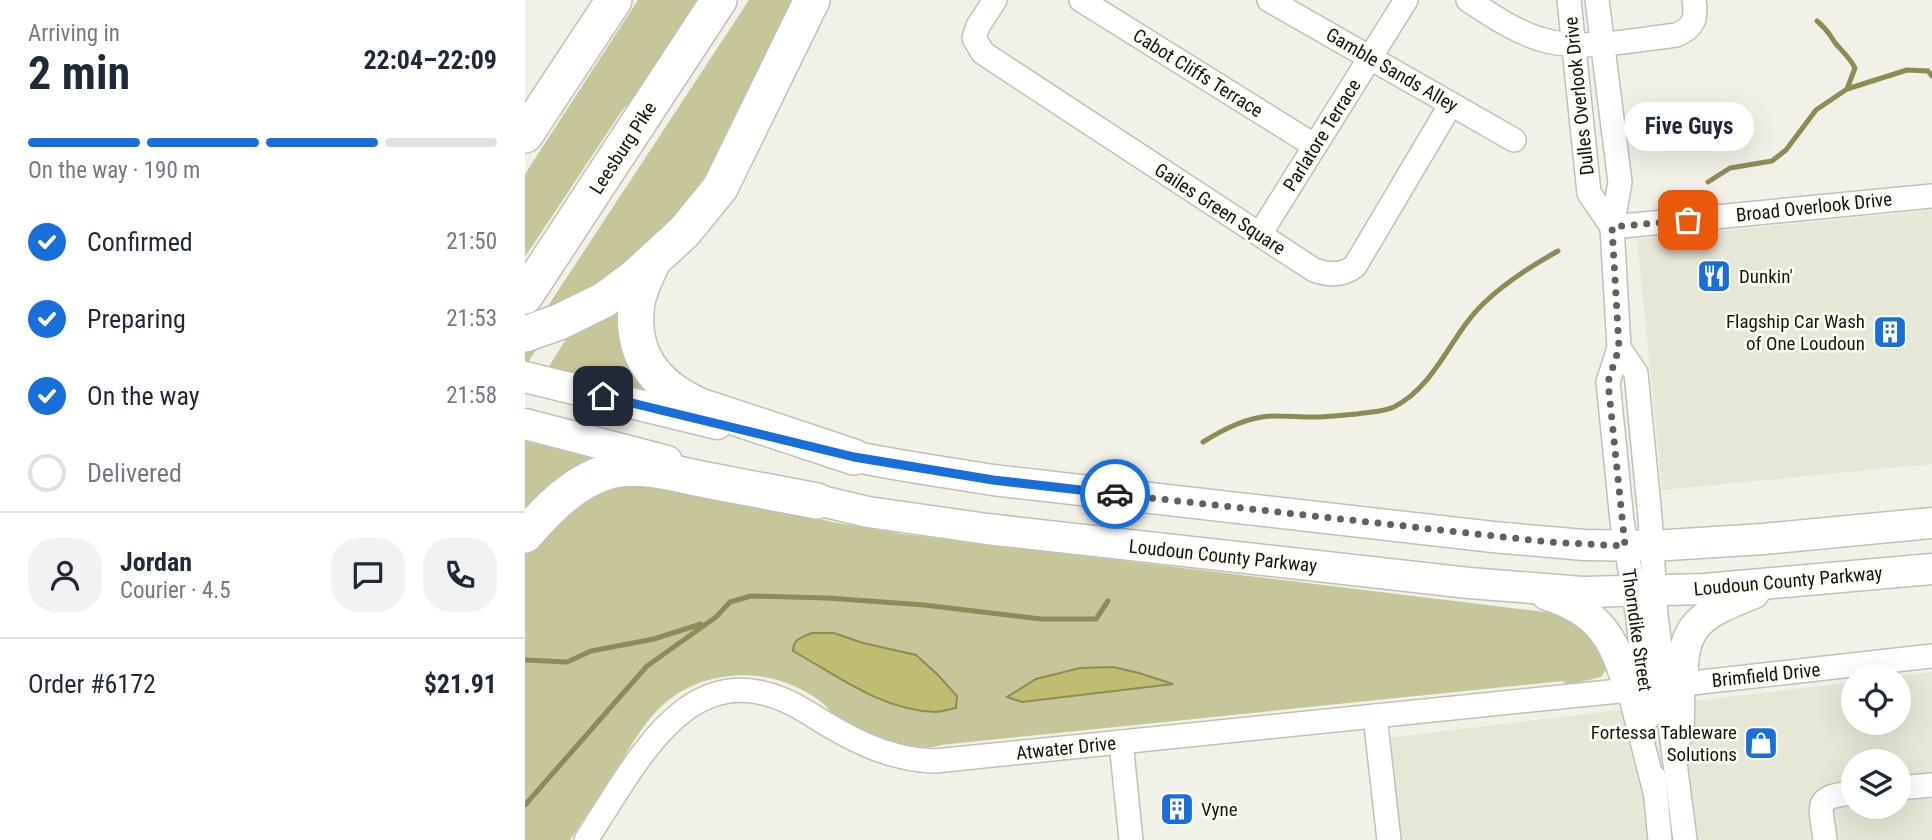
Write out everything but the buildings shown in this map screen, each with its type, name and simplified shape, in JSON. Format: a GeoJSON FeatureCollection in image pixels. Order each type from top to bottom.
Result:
{"type":"FeatureCollection","features":[{"type":"Feature","properties":{"kind":"highway"},"geometry":{"type":"LineString","coordinates":[[525,135],[614,0]]}},
{"type":"Feature","properties":{"kind":"highway","name":"Leesburg Pike"},"geometry":{"type":"LineString","coordinates":[[525,296],[719,0]]}},
{"type":"Feature","properties":{"kind":"highway"},"geometry":{"type":"LineString","coordinates":[[525,334],[559,322],[604,300],[684,232],[720,188],[812,0]]}},
{"type":"Feature","properties":{"kind":"highway"},"geometry":{"type":"LineString","coordinates":[[653,261],[637,302],[636,319],[642,355],[652,372],[680,397],[854,457]]}},
{"type":"Feature","properties":{"kind":"highway"},"geometry":{"type":"LineString","coordinates":[[525,535],[573,488],[618,470],[653,470],[817,501]]}},
{"type":"Feature","properties":{"kind":"main road"},"geometry":{"type":"LineString","coordinates":[[525,377],[854,457],[993,480],[1535,541],[1638,546],[1763,539],[1932,523]]}},
{"type":"Feature","properties":{"kind":"main road","name":"Loudoun County Parkway"},"geometry":{"type":"LineString","coordinates":[[525,424],[817,501],[879,514],[987,529],[1469,583],[1582,592],[1644,591],[1705,589],[1932,569]]}},
{"type":"Feature","properties":{"kind":"main road"},"geometry":{"type":"LineString","coordinates":[[1683,684],[1684,649],[1701,618],[1722,606],[1779,583]]}},
{"type":"Feature","properties":{"kind":"main road"},"geometry":{"type":"LineString","coordinates":[[1520,587],[1572,606],[1601,626],[1615,647],[1629,690]]}},
{"type":"Feature","properties":{"kind":"street","name":"Gailes Green Square"},"geometry":{"type":"LineString","coordinates":[[995,0],[978,26],[974,38],[983,53],[1314,270],[1324,273],[1342,273],[1355,266],[1451,104]]}},
{"type":"Feature","properties":{"kind":"street","name":"Cabot Cliffs Terrace"},"geometry":{"type":"LineString","coordinates":[[1081,0],[1315,146]]}},
{"type":"Feature","properties":{"kind":"street","name":"Gamble Sands Alley"},"geometry":{"type":"LineString","coordinates":[[1269,0],[1514,141]]}},
{"type":"Feature","properties":{"kind":"street","name":"Parlatore Terrace"},"geometry":{"type":"LineString","coordinates":[[1260,234],[1406,0]]}},
{"type":"Feature","properties":{"kind":"street"},"geometry":{"type":"LineString","coordinates":[[1468,0],[1534,37],[1573,44],[1603,45],[1684,32],[1696,17],[1695,0]]}},
{"type":"Feature","properties":{"kind":"street","name":"Dulles Overlook Drive"},"geometry":{"type":"LineString","coordinates":[[1569,0],[1589,193],[1612,227]]}},
{"type":"Feature","properties":{"kind":"street","name":"Dulles Overlook Drive"},"geometry":{"type":"LineString","coordinates":[[1597,0],[1620,182],[1612,227],[1619,348],[1636,373],[1638,546]]}},
{"type":"Feature","properties":{"kind":"street","name":"Broad Overlook Drive"},"geometry":{"type":"LineString","coordinates":[[1612,227],[1932,196]]}},
{"type":"Feature","properties":{"kind":"street","name":"Thorndike Street"},"geometry":{"type":"LineString","coordinates":[[1638,546],[1644,591],[1656,616],[1685,840]]}},
{"type":"Feature","properties":{"kind":"street","name":"Thorndike Street"},"geometry":{"type":"LineString","coordinates":[[1644,591],[1638,619],[1660,840]]}},
{"type":"Feature","properties":{"kind":"street","name":"Brimfield Drive"},"geometry":{"type":"LineString","coordinates":[[1683,684],[1932,656]]}},
{"type":"Feature","properties":{"kind":"street"},"geometry":{"type":"LineString","coordinates":[[1678,788],[1684,717],[1683,684]]}},
{"type":"Feature","properties":{"kind":"street"},"geometry":{"type":"LineString","coordinates":[[1629,690],[1655,792]]}},
{"type":"Feature","properties":{"kind":"street","name":"Atwater Drive"},"geometry":{"type":"LineString","coordinates":[[586,840],[663,727],[693,703],[714,694],[733,691],[752,691],[785,699],[847,737],[870,747],[915,761],[946,761],[1629,690]]}},
{"type":"Feature","properties":{"kind":"street"},"geometry":{"type":"LineString","coordinates":[[1375,716],[1388,840]]}},
{"type":"Feature","properties":{"kind":"street"},"geometry":{"type":"LineString","coordinates":[[1121,742],[1131,840]]}},
{"type":"Feature","properties":{"kind":"street"},"geometry":{"type":"LineString","coordinates":[[1911,787],[1932,785]]}},
{"type":"Feature","properties":{"kind":"street"},"geometry":{"type":"LineString","coordinates":[[1825,840],[1821,806],[1825,798],[1841,794]]}},
{"type":"Feature","properties":{"kind":"shaded area"},"geometry":{"type":"Polygon","coordinates":[[[1932,210],[1932,464],[1662,490],[1637,239],[1932,210]]]}},
{"type":"Feature","properties":{"kind":"shaded area"},"geometry":{"type":"Polygon","coordinates":[[[812,633],[834,633],[863,643],[916,655],[957,696],[956,708],[935,712],[915,710],[861,690],[793,651],[796,641],[812,633]]]}},
{"type":"Feature","properties":{"kind":"shaded area"},"geometry":{"type":"Polygon","coordinates":[[[1113,667],[1173,684],[1022,702],[1007,697],[1036,679],[1080,668],[1113,667]]]}},
{"type":"Feature","properties":{"kind":"shaded area"},"geometry":{"type":"Polygon","coordinates":[[[1932,672],[1932,840],[1398,840],[1387,738],[1841,683],[1841,735],[1911,735],[1911,675],[1932,672]]]}},
{"type":"Feature","properties":{"kind":"green space"},"geometry":{"type":"Polygon","coordinates":[[[638,0],[699,0],[525,257],[525,174],[638,0]]]}},
{"type":"Feature","properties":{"kind":"green space"},"geometry":{"type":"Polygon","coordinates":[[[749,0],[797,0],[713,172],[646,252],[565,306],[525,367],[525,341],[749,0]]]}},
{"type":"Feature","properties":{"kind":"green space"},"geometry":{"type":"Polygon","coordinates":[[[624,300],[653,394],[548,368],[571,331],[624,300]]]}},
{"type":"Feature","properties":{"kind":"green space"},"geometry":{"type":"Polygon","coordinates":[[[525,441],[610,462],[525,519],[525,441]]]}},
{"type":"Feature","properties":{"kind":"green space"},"geometry":{"type":"Polygon","coordinates":[[[636,480],[832,522],[903,534],[1562,614],[1588,627],[1608,667],[1601,677],[1568,685],[1562,681],[929,748],[901,745],[872,734],[833,716],[818,700],[781,681],[751,676],[720,677],[691,686],[665,703],[651,717],[570,840],[525,840],[525,552],[549,522],[582,496],[636,480]],[[812,633],[804,636],[796,641],[793,651],[907,708],[937,712],[956,708],[863,643],[834,633],[812,633]]]}},
{"type":"Feature","properties":{"kind":"waterway"},"geometry":{"type":"LineString","coordinates":[[1817,21],[1855,68],[1847,89]]}},
{"type":"Feature","properties":{"kind":"waterway"},"geometry":{"type":"LineString","coordinates":[[1708,182],[1730,168],[1772,161],[1786,150],[1816,110],[1847,89],[1907,70],[1928,71],[1932,76]]}},
{"type":"Feature","properties":{"kind":"waterway"},"geometry":{"type":"LineString","coordinates":[[1203,442],[1236,424],[1263,417],[1331,416],[1376,412],[1394,407],[1409,398],[1421,386],[1484,303],[1519,275],[1558,251]]}},
{"type":"Feature","properties":{"kind":"waterway"},"geometry":{"type":"LineString","coordinates":[[525,805],[647,666],[716,617],[730,602],[751,596],[827,598],[924,605],[1041,619],[1096,619],[1108,601]]}},
{"type":"Feature","properties":{"kind":"waterway"},"geometry":{"type":"LineString","coordinates":[[525,660],[567,662],[591,651],[654,639],[701,624]]}},
{"type":"Feature","properties":{"kind":"way so far"},"geometry":{"type":"LineString","coordinates":[[1115,494],[1549,542],[1625,546],[1608,382],[1619,348],[1612,227],[1688,220]]}},
{"type":"Feature","properties":{"kind":"place","name":"Five Guys"},"geometry":{"type":"Point","coordinates":[1688,220]}},
{"type":"Feature","properties":{"kind":"place","name":"Dunkin'"},"geometry":{"type":"Point","coordinates":[1714,276]}},
{"type":"Feature","properties":{"kind":"place","name":"Flagship Car Wash of One Loudoun"},"geometry":{"type":"Point","coordinates":[1890,332]}},
{"type":"Feature","properties":{"kind":"place","name":"Fortessa Tableware Solutions"},"geometry":{"type":"Point","coordinates":[1761,743]}},
{"type":"Feature","properties":{"kind":"place","name":"Vyne"},"geometry":{"type":"Point","coordinates":[1177,809]}},
{"type":"Feature","properties":{"kind":"route"},"geometry":{"type":"LineString","coordinates":[[603,396],[854,457],[993,480],[1115,494]]}}]}
